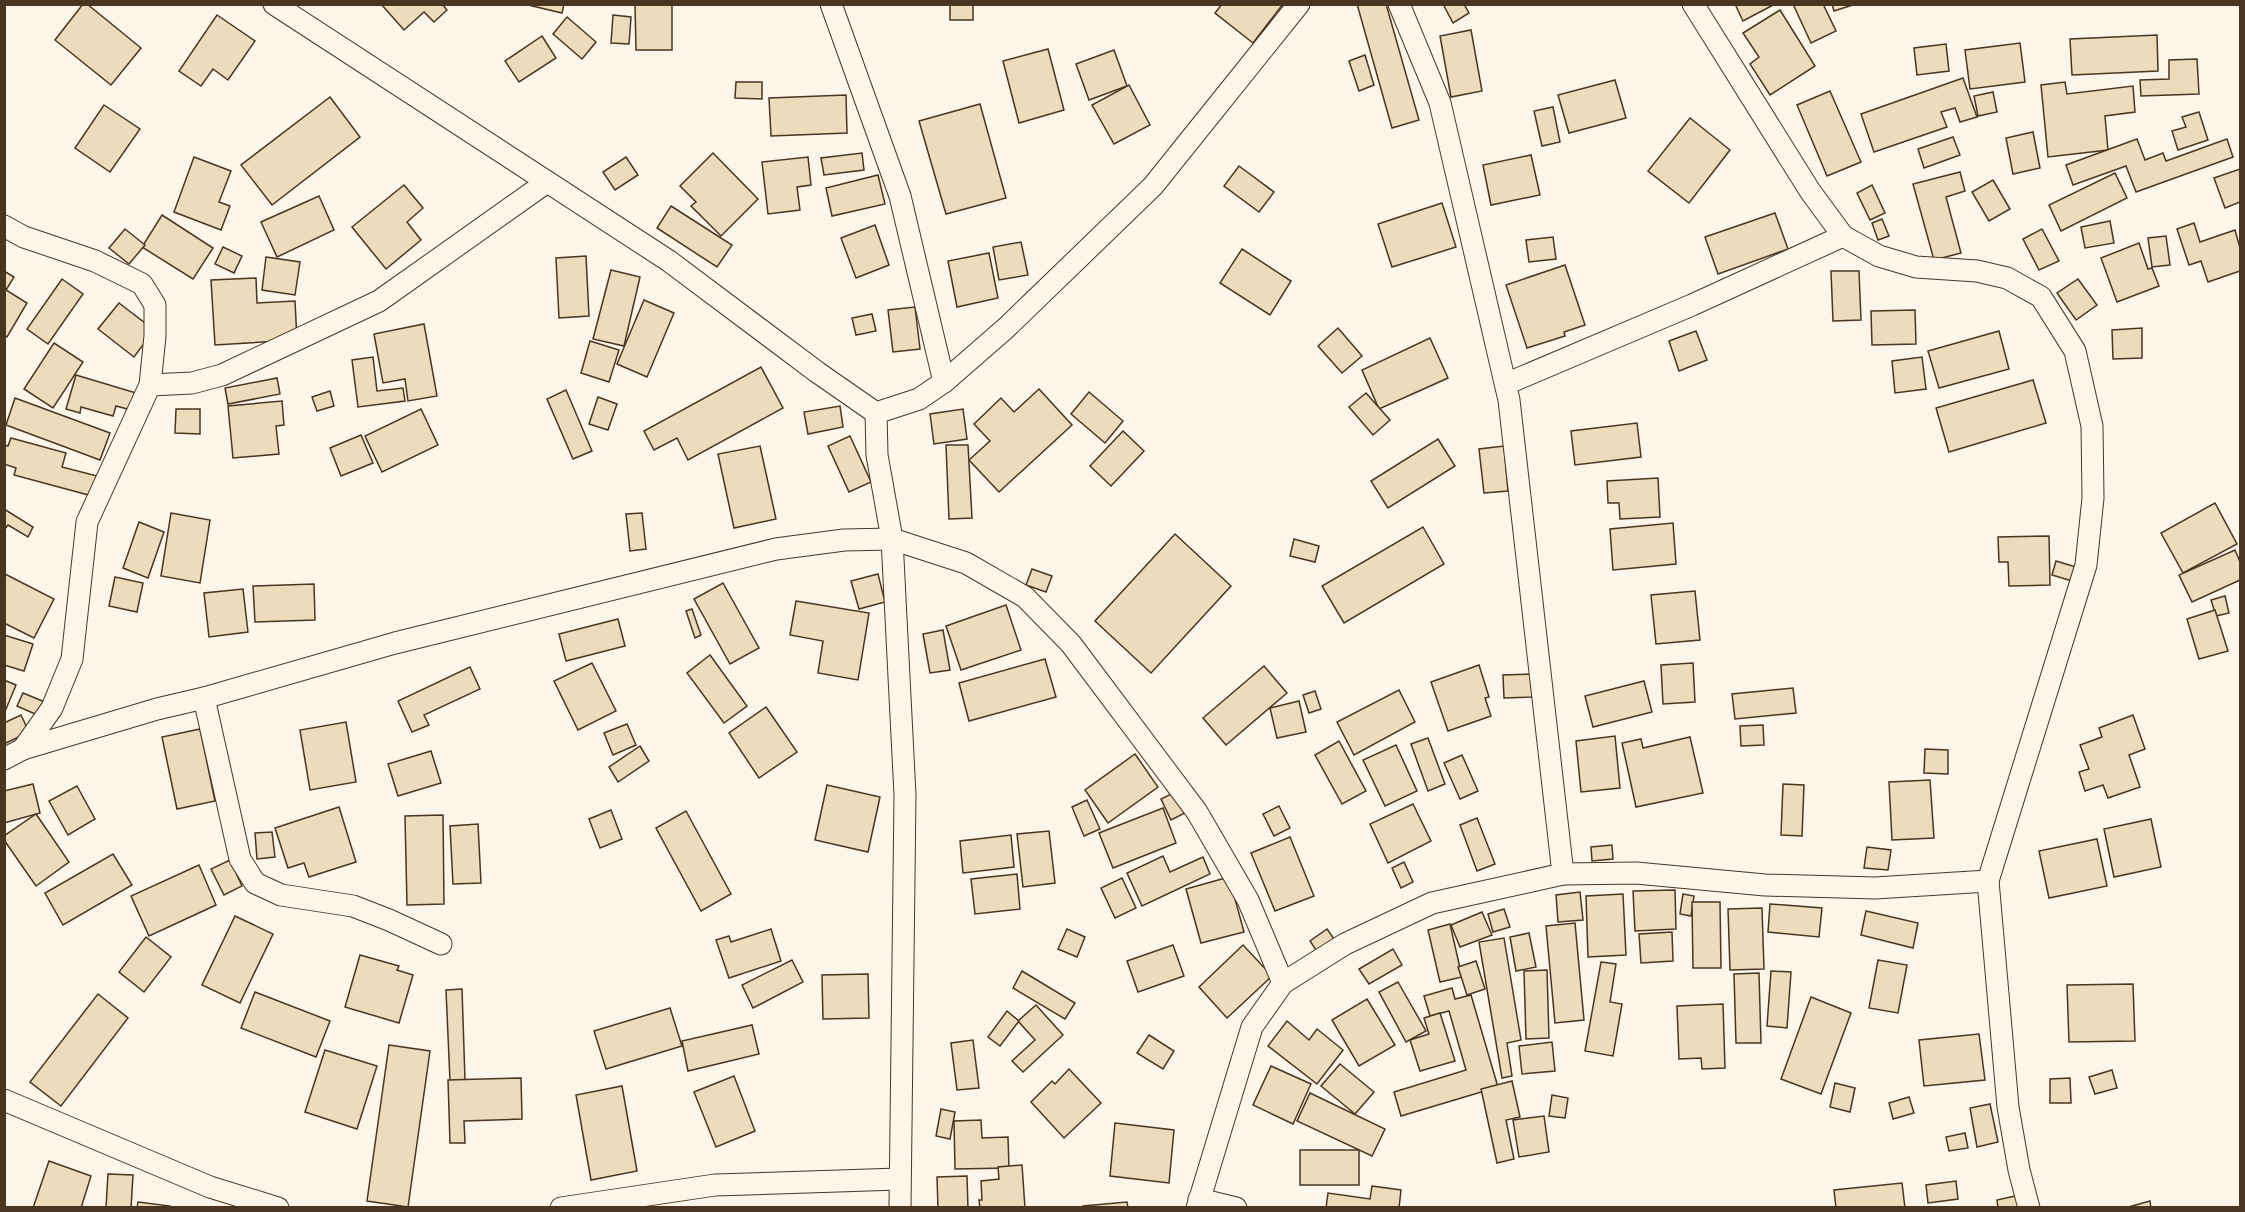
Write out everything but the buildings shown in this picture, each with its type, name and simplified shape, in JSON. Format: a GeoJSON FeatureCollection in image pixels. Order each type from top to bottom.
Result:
{"type":"FeatureCollection","features":[{"type":"Feature","properties":{"kind":"street"},"geometry":{"type":"LineString","coordinates":[[274,4],[669,261],[817,372],[876,412]]}},
{"type":"Feature","properties":{"kind":"street"},"geometry":{"type":"LineString","coordinates":[[831,4],[900,196],[944,382]]}},
{"type":"Feature","properties":{"kind":"street"},"geometry":{"type":"LineString","coordinates":[[876,412],[919,399],[944,382],[1006,328],[1153,186],[1299,4]]}},
{"type":"Feature","properties":{"kind":"street"},"geometry":{"type":"LineString","coordinates":[[1399,4],[1440,103],[1506,384],[1563,874]]}},
{"type":"Feature","properties":{"kind":"street"},"geometry":{"type":"LineString","coordinates":[[1693,4],[1810,191],[1843,236],[1879,256],[1916,267],[1977,271],[2007,278],[2041,297],[2075,351],[2092,426],[2092,498],[2086,565],[1988,881],[2008,1107],[2019,1170],[2029,1208]]}},
{"type":"Feature","properties":{"kind":"street"},"geometry":{"type":"LineString","coordinates":[[150,385],[192,383],[222,375],[379,301],[547,183]]}},
{"type":"Feature","properties":{"kind":"street"},"geometry":{"type":"LineString","coordinates":[[4,226],[24,237],[95,261],[142,284],[155,305],[155,336],[150,385],[87,522],[72,659],[52,708],[14,754]]}},
{"type":"Feature","properties":{"kind":"street"},"geometry":{"type":"LineString","coordinates":[[1506,384],[1692,305],[1843,236]]}},
{"type":"Feature","properties":{"kind":"street"},"geometry":{"type":"LineString","coordinates":[[876,412],[877,455],[892,538],[905,795],[900,1208]]}},
{"type":"Feature","properties":{"kind":"street"},"geometry":{"type":"LineString","coordinates":[[14,754],[156,709],[204,698],[395,643],[776,549],[844,540],[892,538],[966,563],[1025,597],[1071,644],[1197,812],[1248,900],[1283,983]]}},
{"type":"Feature","properties":{"kind":"street"},"geometry":{"type":"LineString","coordinates":[[204,698],[240,859],[255,883],[281,895],[352,906],[441,944]]}},
{"type":"Feature","properties":{"kind":"street"},"geometry":{"type":"LineString","coordinates":[[1236,1208],[1198,1203],[1252,1027],[1283,983],[1345,944],[1432,903],[1563,874],[1636,873],[1765,885],[1875,888],[1988,881]]}},
{"type":"Feature","properties":{"kind":"street"},"geometry":{"type":"LineString","coordinates":[[4,1100],[210,1187],[278,1208]]}},
{"type":"Feature","properties":{"kind":"street"},"geometry":{"type":"LineString","coordinates":[[561,1208],[715,1185],[899,1179]]}}]}
